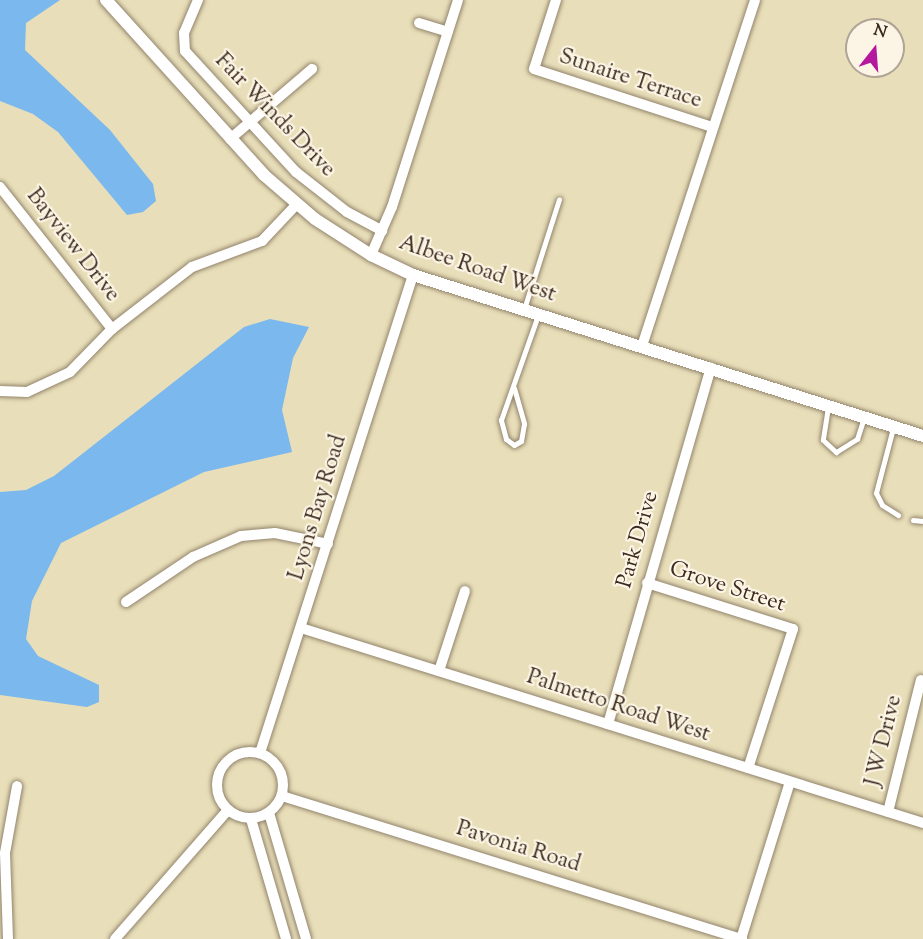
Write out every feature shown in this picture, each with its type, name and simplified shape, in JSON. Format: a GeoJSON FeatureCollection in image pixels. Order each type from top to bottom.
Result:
{"type":"FeatureCollection","features":[{"type":"Feature","properties":{"kind":"street","name":"Albee Road West"},"geometry":{"type":"LineString","coordinates":[[106,0],[230,139],[296,205],[370,255],[413,275],[923,436]]}},
{"type":"Feature","properties":{"kind":"street"},"geometry":{"type":"LineString","coordinates":[[370,255],[382,231],[458,0]]}},
{"type":"Feature","properties":{"kind":"street","name":"Sunaire Terrace"},"geometry":{"type":"LineString","coordinates":[[556,0],[534,69],[713,127]]}},
{"type":"Feature","properties":{"kind":"street","name":"Sunaire Terrace"},"geometry":{"type":"LineString","coordinates":[[642,346],[755,0]]}},
{"type":"Feature","properties":{"kind":"street","name":"Fair Winds Drive"},"geometry":{"type":"LineString","coordinates":[[197,2],[184,33],[185,51],[317,190],[382,231]]}},
{"type":"Feature","properties":{"kind":"street"},"geometry":{"type":"LineString","coordinates":[[418,23],[448,32]]}},
{"type":"Feature","properties":{"kind":"street"},"geometry":{"type":"LineString","coordinates":[[230,139],[312,69]]}},
{"type":"Feature","properties":{"kind":"street","name":"Bayview Drive"},"geometry":{"type":"LineString","coordinates":[[0,188],[112,329]]}},
{"type":"Feature","properties":{"kind":"street","name":"Bayview Drive"},"geometry":{"type":"LineString","coordinates":[[0,391],[27,392],[70,372],[112,329],[199,262],[262,241],[296,205]]}},
{"type":"Feature","properties":{"kind":"street","name":"Lyons Bay Road"},"geometry":{"type":"LineString","coordinates":[[260,753],[413,275]]}},
{"type":"Feature","properties":{"kind":"street","name":"Park Drive"},"geometry":{"type":"LineString","coordinates":[[608,724],[711,368]]}},
{"type":"Feature","properties":{"kind":"street"},"geometry":{"type":"LineString","coordinates":[[126,602],[193,557],[241,536],[275,533],[328,544]]}},
{"type":"Feature","properties":{"kind":"street","name":"Grove Street"},"geometry":{"type":"LineString","coordinates":[[648,582],[793,629],[748,768]]}},
{"type":"Feature","properties":{"kind":"street"},"geometry":{"type":"LineString","coordinates":[[439,670],[465,591]]}},
{"type":"Feature","properties":{"kind":"street","name":"Palmetto Road West"},"geometry":{"type":"LineString","coordinates":[[301,628],[923,823]]}},
{"type":"Feature","properties":{"kind":"street","name":"J W Drive"},"geometry":{"type":"LineString","coordinates":[[888,812],[921,680]]}},
{"type":"Feature","properties":{"kind":"street"},"geometry":{"type":"LineString","coordinates":[[240,753],[260,753],[278,766],[282,796],[269,813],[251,819],[228,810],[218,793],[219,773],[240,753]]}},
{"type":"Feature","properties":{"kind":"street"},"geometry":{"type":"LineString","coordinates":[[741,939],[790,782]]}},
{"type":"Feature","properties":{"kind":"street"},"geometry":{"type":"LineString","coordinates":[[8,939],[5,853],[17,786]]}},
{"type":"Feature","properties":{"kind":"street","name":"Pavonia Road"},"geometry":{"type":"LineString","coordinates":[[282,796],[741,939]]}},
{"type":"Feature","properties":{"kind":"street"},"geometry":{"type":"LineString","coordinates":[[115,939],[228,810]]}},
{"type":"Feature","properties":{"kind":"street"},"geometry":{"type":"LineString","coordinates":[[269,813],[306,939]]}},
{"type":"Feature","properties":{"kind":"street"},"geometry":{"type":"LineString","coordinates":[[251,819],[286,939]]}},
{"type":"Feature","properties":{"kind":"lane"},"geometry":{"type":"LineString","coordinates":[[524,309],[559,199]]}},
{"type":"Feature","properties":{"kind":"lane"},"geometry":{"type":"LineString","coordinates":[[514,388],[524,424],[521,441],[514,445],[506,439],[501,420],[538,314]]}},
{"type":"Feature","properties":{"kind":"lane"},"geometry":{"type":"LineString","coordinates":[[829,406],[823,440],[836,452],[857,439],[864,417]]}},
{"type":"Feature","properties":{"kind":"lane"},"geometry":{"type":"LineString","coordinates":[[894,426],[876,493],[882,505],[898,515]]}},
{"type":"Feature","properties":{"kind":"lane"},"geometry":{"type":"LineString","coordinates":[[913,519],[923,522]]}},
{"type":"Feature","properties":{"kind":"water"},"geometry":{"type":"Polygon","coordinates":[[[0,0],[60,0],[26,23],[25,50],[110,130],[153,184],[156,201],[143,212],[127,215],[58,132],[33,114],[0,101],[0,0]]]}},
{"type":"Feature","properties":{"kind":"water"},"geometry":{"type":"Polygon","coordinates":[[[270,319],[309,327],[293,358],[282,410],[292,452],[204,472],[61,543],[32,601],[26,639],[38,656],[99,685],[99,702],[87,707],[0,695],[0,492],[26,490],[54,476],[244,327],[270,319]]]}}]}
